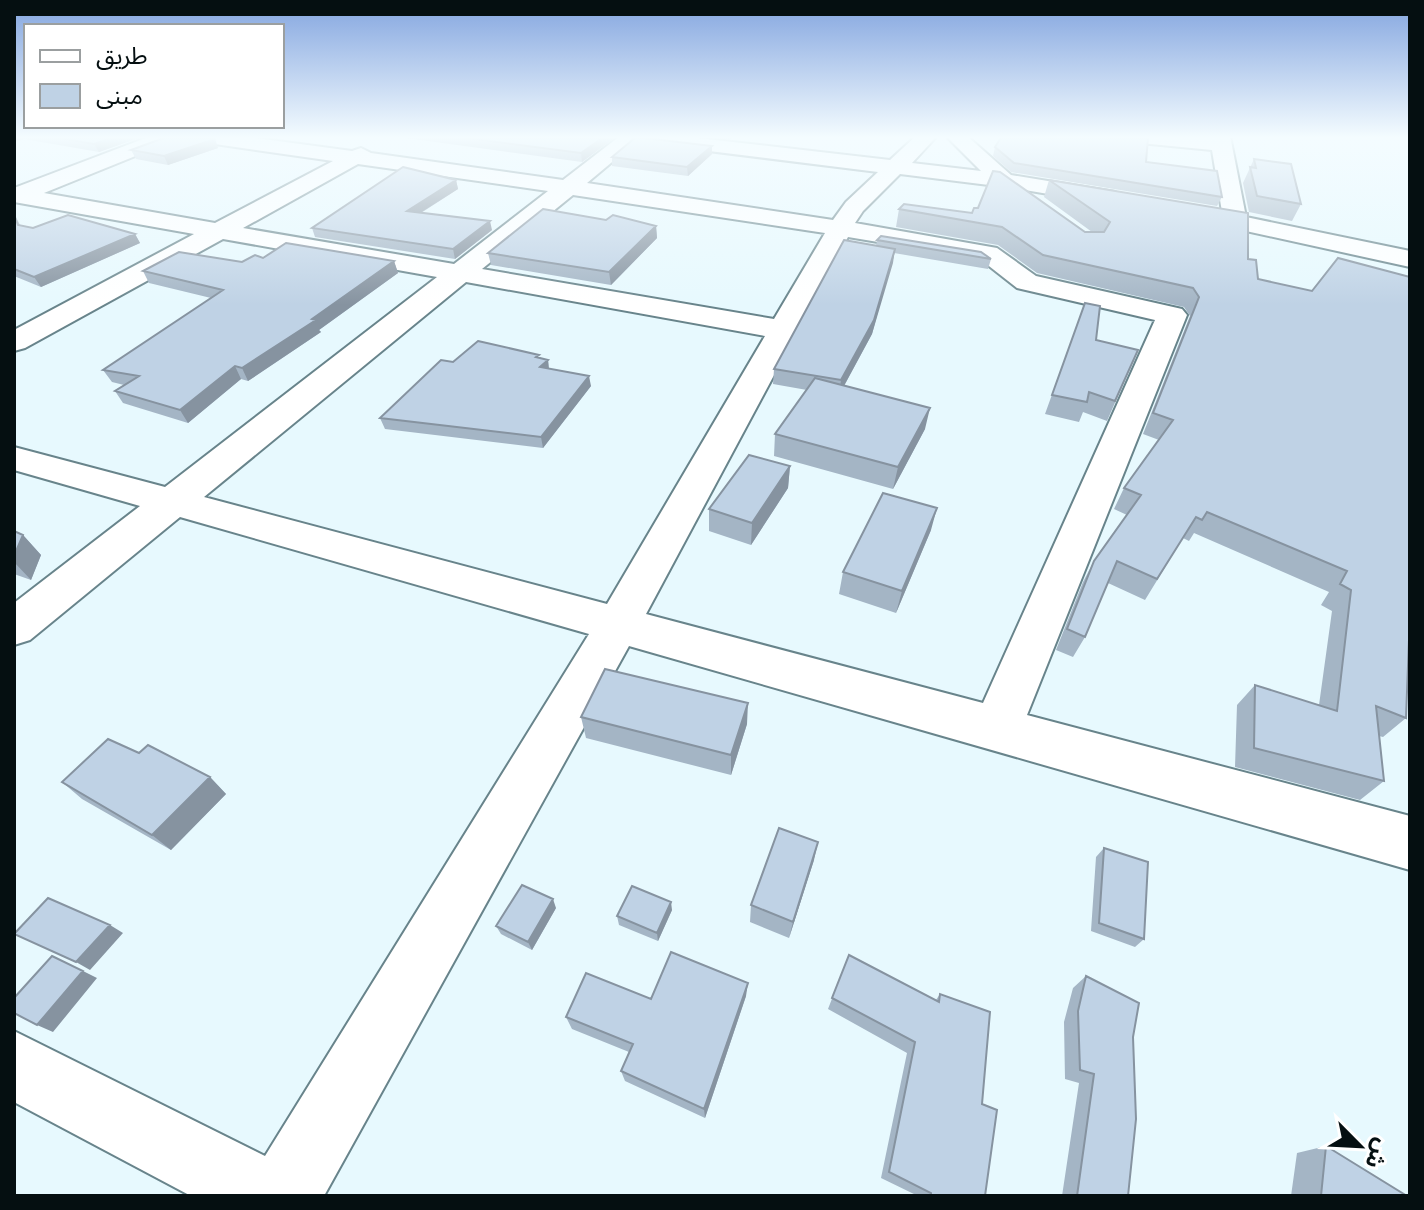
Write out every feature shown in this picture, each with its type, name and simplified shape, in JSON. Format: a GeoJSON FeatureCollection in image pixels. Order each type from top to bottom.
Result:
{"type":"FeatureCollection","features":[{"type":"Feature","properties":{"kind":"street"},"geometry":{"type":"LineString","coordinates":[[14,342],[290,192]]}},
{"type":"Feature","properties":{"kind":"street"},"geometry":{"type":"LineString","coordinates":[[14,628],[560,192]]}},
{"type":"Feature","properties":{"kind":"street"},"geometry":{"type":"LineString","coordinates":[[603,192],[988,253],[1027,282],[1172,315],[996,730]]}},
{"type":"Feature","properties":{"kind":"street"},"geometry":{"type":"LineString","coordinates":[[283,1196],[618,625],[840,228],[854,207],[869,192]]}},
{"type":"Feature","properties":{"kind":"street"},"geometry":{"type":"LineString","coordinates":[[1019,192],[1038,207]]}},
{"type":"Feature","properties":{"kind":"street"},"geometry":{"type":"LineString","coordinates":[[1077,192],[1127,201]]}},
{"type":"Feature","properties":{"kind":"street"},"geometry":{"type":"LineString","coordinates":[[1230,192],[1235,220]]}},
{"type":"Feature","properties":{"kind":"street"},"geometry":{"type":"LineString","coordinates":[[15,196],[783,330]]}},
{"type":"Feature","properties":{"kind":"street"},"geometry":{"type":"LineString","coordinates":[[1173,209],[1410,259]]}},
{"type":"Feature","properties":{"kind":"street"},"geometry":{"type":"LineString","coordinates":[[14,458],[1410,843]]}},
{"type":"Feature","properties":{"kind":"street"},"geometry":{"type":"LineString","coordinates":[[14,1065],[267,1196]]}},
{"type":"Feature","properties":{"kind":"building"},"geometry":{"type":"Polygon","coordinates":[[[365,192],[436,192],[407,211],[490,221],[453,249],[312,228],[365,192]]]}},
{"type":"Feature","properties":{"kind":"building"},"geometry":{"type":"Polygon","coordinates":[[[984,192],[1029,192],[1085,232],[1104,232],[1110,222],[1067,192],[1124,192],[1248,213],[1248,259],[1256,260],[1258,279],[1312,291],[1338,258],[1410,277],[1410,637],[1406,718],[1376,706],[1384,781],[1254,748],[1255,685],[1337,711],[1351,590],[1340,584],[1347,571],[1207,512],[1202,520],[1196,517],[1157,579],[1117,561],[1085,637],[1067,629],[1094,561],[1141,495],[1124,488],[1173,420],[1153,413],[1199,297],[1193,288],[1043,255],[1002,227],[899,209],[904,204],[972,213],[974,208],[978,208],[984,192]]]}},
{"type":"Feature","properties":{"kind":"building"},"geometry":{"type":"Polygon","coordinates":[[[1194,192],[1221,192],[1222,197],[1194,192]]]}},
{"type":"Feature","properties":{"kind":"building"},"geometry":{"type":"Polygon","coordinates":[[[1256,192],[1298,192],[1301,204],[1257,196],[1256,192]]]}},
{"type":"Feature","properties":{"kind":"building"},"geometry":{"type":"Polygon","coordinates":[[[543,209],[606,220],[613,215],[656,226],[609,272],[488,253],[543,209]]]}},
{"type":"Feature","properties":{"kind":"building"},"geometry":{"type":"Polygon","coordinates":[[[14,215],[18,225],[33,228],[68,215],[135,234],[34,277],[14,269],[14,215]]]}},
{"type":"Feature","properties":{"kind":"building"},"geometry":{"type":"Polygon","coordinates":[[[881,236],[981,252],[991,259],[877,240],[881,236]]]}},
{"type":"Feature","properties":{"kind":"building"},"geometry":{"type":"Polygon","coordinates":[[[844,240],[895,249],[874,320],[841,380],[774,369],[844,240]]]}},
{"type":"Feature","properties":{"kind":"building"},"geometry":{"type":"Polygon","coordinates":[[[286,243],[394,261],[312,319],[316,320],[242,368],[235,366],[180,410],[115,391],[139,376],[103,370],[223,290],[143,271],[179,252],[242,262],[255,255],[263,258],[286,243]]]}},
{"type":"Feature","properties":{"kind":"building"},"geometry":{"type":"Polygon","coordinates":[[[1085,303],[1100,306],[1096,340],[1138,350],[1115,401],[1089,392],[1087,402],[1052,395],[1085,303]]]}},
{"type":"Feature","properties":{"kind":"building"},"geometry":{"type":"Polygon","coordinates":[[[478,341],[539,355],[536,357],[548,360],[540,367],[589,376],[541,437],[380,418],[441,360],[453,362],[478,341]]]}},
{"type":"Feature","properties":{"kind":"building"},"geometry":{"type":"Polygon","coordinates":[[[815,378],[930,408],[898,467],[775,434],[815,378]]]}},
{"type":"Feature","properties":{"kind":"building"},"geometry":{"type":"Polygon","coordinates":[[[749,455],[790,466],[752,523],[709,509],[749,455]]]}},
{"type":"Feature","properties":{"kind":"building"},"geometry":{"type":"Polygon","coordinates":[[[883,493],[937,508],[902,591],[843,572],[883,493]]]}},
{"type":"Feature","properties":{"kind":"building"},"geometry":{"type":"Polygon","coordinates":[[[14,531],[23,535],[14,556],[14,531]]]}},
{"type":"Feature","properties":{"kind":"building"},"geometry":{"type":"Polygon","coordinates":[[[605,669],[748,703],[731,755],[581,717],[605,669]]]}},
{"type":"Feature","properties":{"kind":"building"},"geometry":{"type":"Polygon","coordinates":[[[108,739],[139,753],[148,745],[210,777],[152,835],[62,782],[108,739]]]}},
{"type":"Feature","properties":{"kind":"building"},"geometry":{"type":"Polygon","coordinates":[[[779,828],[818,842],[793,922],[751,905],[779,828]]]}},
{"type":"Feature","properties":{"kind":"building"},"geometry":{"type":"Polygon","coordinates":[[[1104,848],[1148,862],[1144,939],[1099,923],[1104,848]]]}},
{"type":"Feature","properties":{"kind":"building"},"geometry":{"type":"Polygon","coordinates":[[[522,885],[553,899],[528,942],[496,926],[522,885]]]}},
{"type":"Feature","properties":{"kind":"building"},"geometry":{"type":"Polygon","coordinates":[[[632,886],[671,902],[657,933],[617,916],[632,886]]]}},
{"type":"Feature","properties":{"kind":"building"},"geometry":{"type":"Polygon","coordinates":[[[48,898],[110,925],[76,962],[14,934],[48,898]]]}},
{"type":"Feature","properties":{"kind":"building"},"geometry":{"type":"Polygon","coordinates":[[[671,952],[748,983],[704,1109],[621,1071],[633,1044],[566,1017],[586,973],[651,999],[671,952]]]}},
{"type":"Feature","properties":{"kind":"building"},"geometry":{"type":"Polygon","coordinates":[[[849,955],[939,1002],[940,994],[990,1012],[982,1104],[997,1110],[985,1196],[931,1196],[931,1193],[889,1172],[915,1042],[832,998],[849,955]]]}},
{"type":"Feature","properties":{"kind":"building"},"geometry":{"type":"Polygon","coordinates":[[[52,956],[83,971],[37,1025],[14,1013],[14,998],[52,956]]]}},
{"type":"Feature","properties":{"kind":"building"},"geometry":{"type":"Polygon","coordinates":[[[1086,976],[1139,1003],[1133,1037],[1136,1119],[1128,1196],[1077,1196],[1094,1074],[1080,1070],[1078,1011],[1086,976]]]}},
{"type":"Feature","properties":{"kind":"building"},"geometry":{"type":"Polygon","coordinates":[[[1326,1146],[1407,1196],[1321,1196],[1326,1146]]]}}]}
